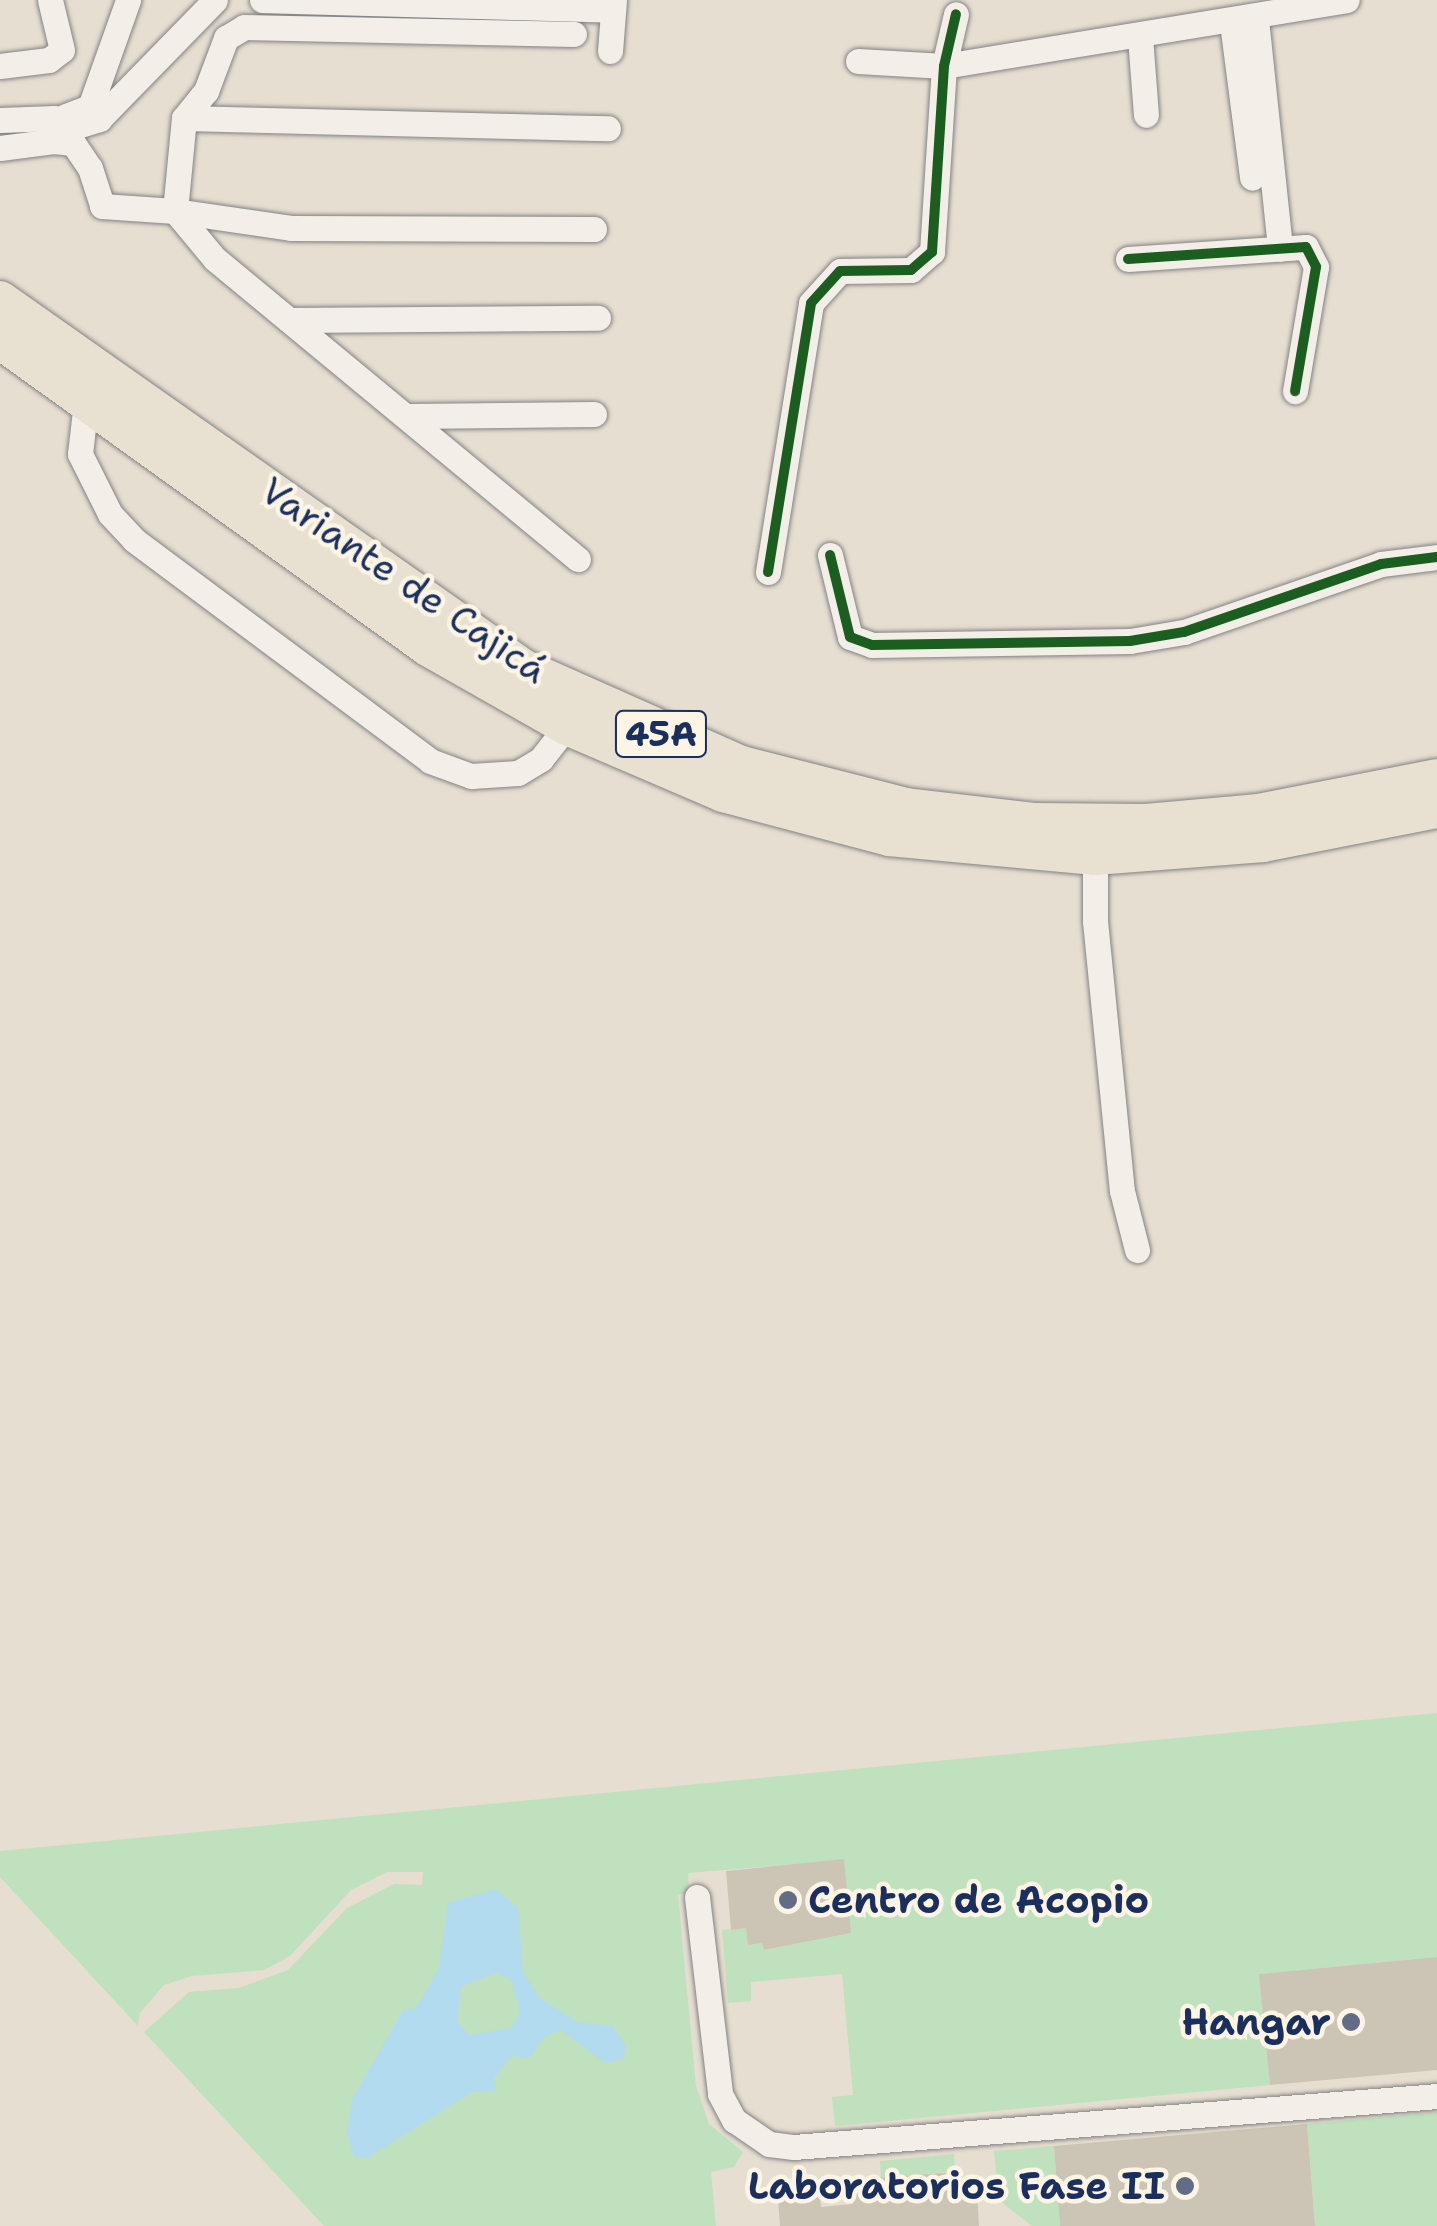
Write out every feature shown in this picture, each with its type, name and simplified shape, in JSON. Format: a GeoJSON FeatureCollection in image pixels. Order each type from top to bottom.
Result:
{"type":"FeatureCollection","features":[{"type":"Feature","properties":{"kind":"highway","name":"Variante de Cajicá"},"geometry":{"type":"LineString","coordinates":[[0,300],[523,668],[742,765],[906,807],[1033,822],[1146,823],[1259,813],[1437,778]]}},
{"type":"Feature","properties":{"kind":"highway","name":"Variante de Cajicá"},"geometry":{"type":"LineString","coordinates":[[0,340],[428,647],[567,726],[723,793],[889,837],[1096,856],[1263,843],[1437,809]]}},
{"type":"Feature","properties":{"kind":"street"},"geometry":{"type":"LineString","coordinates":[[0,66],[49,60],[62,50],[50,0]]}},
{"type":"Feature","properties":{"kind":"street"},"geometry":{"type":"LineString","coordinates":[[58,129],[90,108],[128,0]]}},
{"type":"Feature","properties":{"kind":"street"},"geometry":{"type":"LineString","coordinates":[[0,148],[100,119],[215,0]]}},
{"type":"Feature","properties":{"kind":"street"},"geometry":{"type":"LineString","coordinates":[[262,0],[610,4],[610,51]]}},
{"type":"Feature","properties":{"kind":"street"},"geometry":{"type":"LineString","coordinates":[[858,60],[944,66],[1244,21],[1347,0]]}},
{"type":"Feature","properties":{"kind":"street"},"geometry":{"type":"LineString","coordinates":[[768,572],[811,303],[840,271],[911,270],[932,252],[944,66],[956,14]]}},
{"type":"Feature","properties":{"kind":"street"},"geometry":{"type":"LineString","coordinates":[[1244,21],[1252,178]]}},
{"type":"Feature","properties":{"kind":"street"},"geometry":{"type":"LineString","coordinates":[[1244,21],[1280,249]]}},
{"type":"Feature","properties":{"kind":"street"},"geometry":{"type":"LineString","coordinates":[[574,34],[244,27],[226,38],[206,91],[184,118],[175,212],[215,259],[578,558]]}},
{"type":"Feature","properties":{"kind":"street"},"geometry":{"type":"LineString","coordinates":[[1140,37],[1146,115]]}},
{"type":"Feature","properties":{"kind":"street"},"geometry":{"type":"LineString","coordinates":[[184,118],[608,128]]}},
{"type":"Feature","properties":{"kind":"street"},"geometry":{"type":"LineString","coordinates":[[0,120],[58,129],[90,168],[102,206],[291,228],[594,229]]}},
{"type":"Feature","properties":{"kind":"street"},"geometry":{"type":"LineString","coordinates":[[1128,259],[1306,247],[1316,267],[1296,391]]}},
{"type":"Feature","properties":{"kind":"street"},"geometry":{"type":"LineString","coordinates":[[289,320],[598,318]]}},
{"type":"Feature","properties":{"kind":"street"},"geometry":{"type":"LineString","coordinates":[[86,402],[80,454],[110,514],[134,540],[430,761],[471,776],[518,773],[541,759],[567,726]]}},
{"type":"Feature","properties":{"kind":"street"},"geometry":{"type":"LineString","coordinates":[[410,416],[594,414]]}},
{"type":"Feature","properties":{"kind":"street"},"geometry":{"type":"LineString","coordinates":[[830,555],[850,637],[859,644],[1130,641],[1184,632],[1381,564],[1437,557]]}},
{"type":"Feature","properties":{"kind":"street"},"geometry":{"type":"LineString","coordinates":[[1096,856],[1095,921],[1122,1190],[1137,1250]]}},
{"type":"Feature","properties":{"kind":"street"},"geometry":{"type":"LineString","coordinates":[[697,1897],[720,2094],[734,2120],[770,2144],[794,2148],[1437,2096]]}},
{"type":"Feature","properties":{"kind":"green space"},"geometry":{"type":"Polygon","coordinates":[[[1437,1713],[1437,1957],[1260,1974],[1270,2085],[835,2126],[832,2097],[853,2095],[842,1974],[751,1982],[751,2001],[728,2003],[722,1930],[746,1928],[748,1944],[762,1943],[765,1950],[851,1933],[844,1860],[688,1873],[689,1893],[678,1895],[696,2086],[709,2124],[743,2152],[734,2167],[711,2172],[716,2226],[324,2226],[144,2032],[189,1992],[239,1988],[288,1970],[347,1908],[394,1884],[422,1885],[423,1872],[387,1872],[351,1890],[290,1956],[264,1970],[192,1976],[164,1985],[139,2014],[138,2026],[0,1877],[0,1851],[1437,1713]]]}},
{"type":"Feature","properties":{"kind":"green space"},"geometry":{"type":"Polygon","coordinates":[[[1437,2112],[1437,2226],[1315,2226],[1307,2124],[1437,2112]]]}},
{"type":"Feature","properties":{"kind":"green space"},"geometry":{"type":"Polygon","coordinates":[[[1054,2146],[1060,2226],[1032,2226],[999,2200],[994,2151],[1054,2146]]]}},
{"type":"Feature","properties":{"kind":"green space"},"geometry":{"type":"Polygon","coordinates":[[[954,2154],[955,2171],[881,2178],[880,2161],[954,2154]]]}},
{"type":"Feature","properties":{"kind":"water"},"geometry":{"type":"Polygon","coordinates":[[[496,1889],[518,1908],[523,1972],[540,1998],[577,2022],[613,2026],[626,2046],[623,2059],[605,2063],[561,2030],[544,2037],[530,2058],[512,2056],[494,2078],[495,2091],[472,2092],[369,2157],[354,2157],[347,2134],[352,2099],[403,2010],[416,2008],[439,1968],[448,1903],[496,1889]],[[497,1973],[461,1986],[457,2022],[470,2035],[510,2028],[520,2013],[512,1981],[497,1973]]]}},
{"type":"Feature","properties":{"kind":"building","name":"Centro de Acopio"},"geometry":{"type":"Polygon","coordinates":[[[844,1859],[851,1933],[764,1950],[762,1943],[748,1945],[746,1928],[731,1930],[726,1871],[844,1859]]]}},
{"type":"Feature","properties":{"kind":"building","name":"Hangar"},"geometry":{"type":"Polygon","coordinates":[[[1437,1957],[1437,2070],[1270,2085],[1259,1974],[1437,1957]]]}},
{"type":"Feature","properties":{"kind":"building","name":"Laboratorios Fase II"},"geometry":{"type":"Polygon","coordinates":[[[1307,2124],[1315,2226],[1060,2226],[1054,2146],[1307,2124]]]}},
{"type":"Feature","properties":{"kind":"building"},"geometry":{"type":"Polygon","coordinates":[[[955,2172],[957,2195],[977,2193],[979,2226],[780,2226],[778,2200],[820,2197],[821,2207],[853,2204],[851,2180],[955,2172]]]}},
{"type":"Feature","properties":{"kind":"cycle path"},"geometry":{"type":"LineString","coordinates":[[768,572],[811,303],[840,271],[911,270],[932,252],[944,66],[956,14]]}},
{"type":"Feature","properties":{"kind":"cycle path"},"geometry":{"type":"LineString","coordinates":[[1128,259],[1306,247],[1316,267],[1295,391]]}},
{"type":"Feature","properties":{"kind":"cycle path"},"geometry":{"type":"LineString","coordinates":[[830,555],[850,637],[872,645],[1130,641],[1184,632],[1381,564],[1437,557]]}},
{"type":"Feature","properties":{"kind":"place","name":"Centro de Acopio"},"geometry":{"type":"Point","coordinates":[788,1900]}},
{"type":"Feature","properties":{"kind":"place","name":"Hangar"},"geometry":{"type":"Point","coordinates":[1351,2022]}},
{"type":"Feature","properties":{"kind":"place","name":"Laboratorios Fase II"},"geometry":{"type":"Point","coordinates":[1185,2186]}}]}
